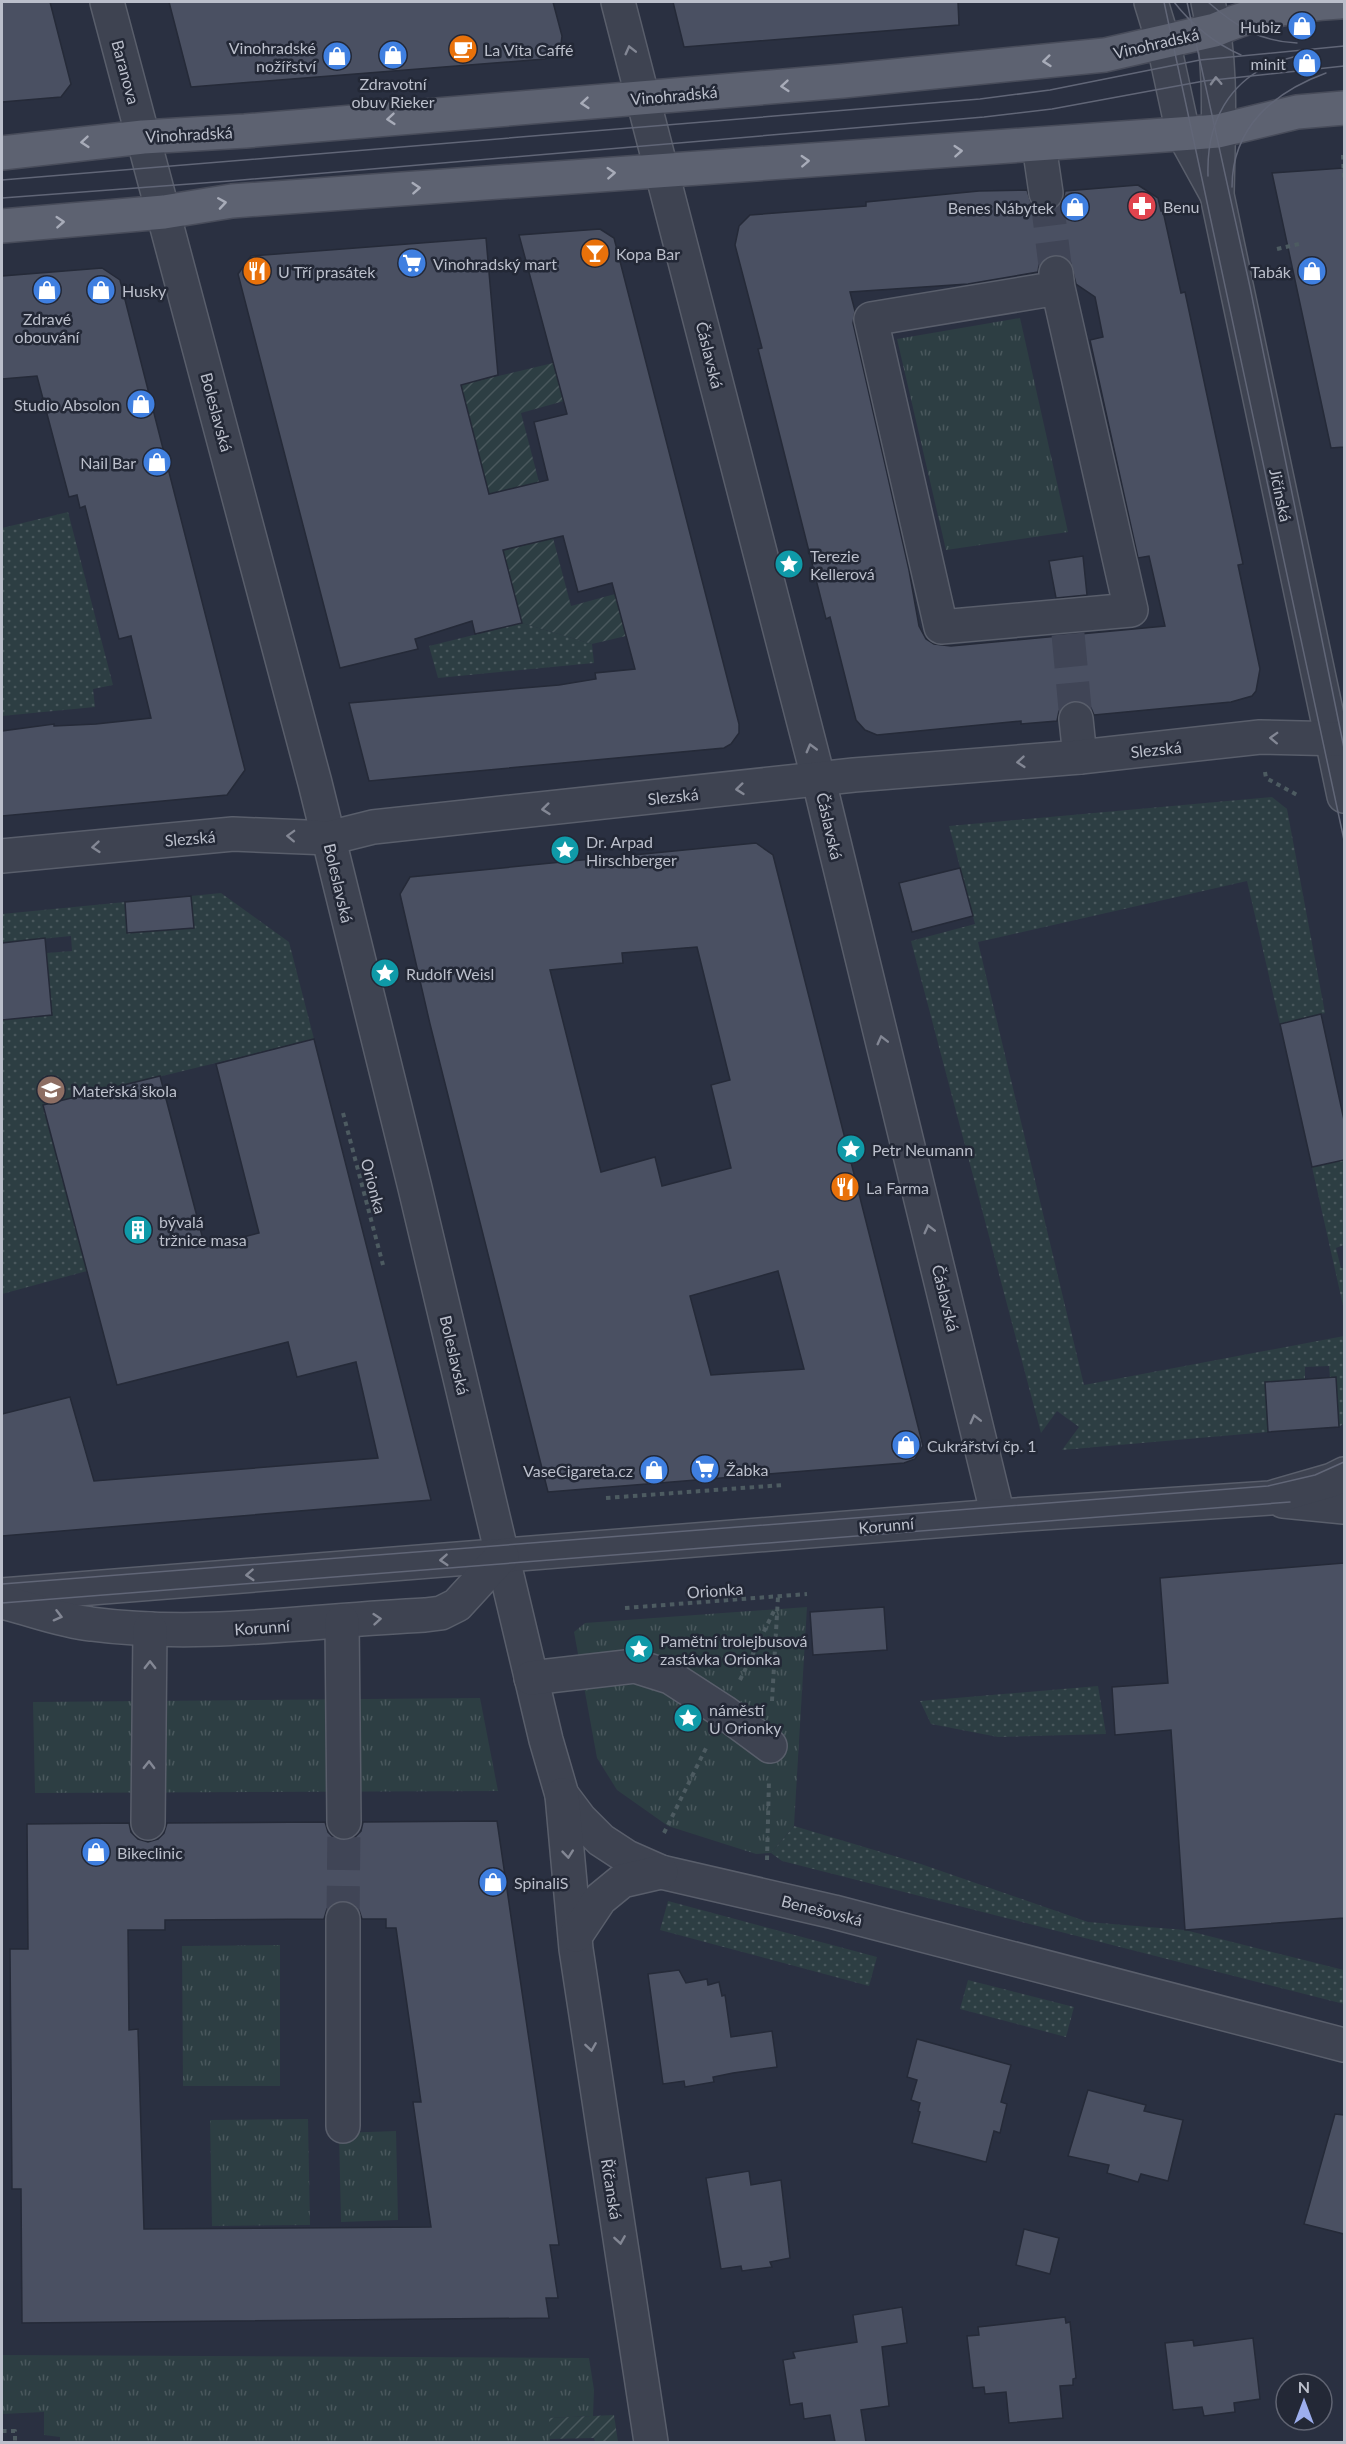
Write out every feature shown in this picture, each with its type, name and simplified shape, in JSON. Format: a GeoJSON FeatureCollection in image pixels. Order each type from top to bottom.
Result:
{"type":"FeatureCollection","features":[{"type":"Feature","properties":{"kind":"main road","name":"Vinohradská"},"geometry":{"type":"LineString","coordinates":[[2,153],[143,137],[245,131],[644,98],[1105,55],[1163,41],[1211,16],[1232,22],[1296,6],[1340,2]]}},
{"type":"Feature","properties":{"kind":"main road"},"geometry":{"type":"LineString","coordinates":[[2,226],[164,212],[232,201],[1218,131],[1297,112],[1344,108]]}},
{"type":"Feature","properties":{"kind":"street","name":"Baranova"},"geometry":{"type":"LineString","coordinates":[[107,2],[164,212]]}},
{"type":"Feature","properties":{"kind":"street","name":"Čáslavská"},"geometry":{"type":"LineString","coordinates":[[618,2],[819,781],[998,1516]]}},
{"type":"Feature","properties":{"kind":"street","name":"Jičínská"},"geometry":{"type":"LineString","coordinates":[[1150,2],[1163,41],[1183,133],[1217,195]]}},
{"type":"Feature","properties":{"kind":"street","name":"Jičínská"},"geometry":{"type":"LineString","coordinates":[[1211,16],[1218,131],[1217,195],[1339,739],[1344,796]]}},
{"type":"Feature","properties":{"kind":"street"},"geometry":{"type":"LineString","coordinates":[[1039,145],[1046,193]]}},
{"type":"Feature","properties":{"kind":"street","name":"Boleslavská"},"geometry":{"type":"LineString","coordinates":[[164,212],[329,838],[502,1556]]}},
{"type":"Feature","properties":{"kind":"street"},"geometry":{"type":"LineString","coordinates":[[1057,281],[1131,610],[1067,625],[941,627],[871,319],[1057,281]]}},
{"type":"Feature","properties":{"kind":"street"},"geometry":{"type":"LineString","coordinates":[[1076,719],[1080,757]]}},
{"type":"Feature","properties":{"kind":"street","name":"Slezská"},"geometry":{"type":"LineString","coordinates":[[2,856],[233,834],[329,838],[373,827],[854,776],[1080,757],[1260,737],[1339,739]]}},
{"type":"Feature","properties":{"kind":"street","name":"Korunní"},"geometry":{"type":"LineString","coordinates":[[1280,1500],[1344,1474]]}},
{"type":"Feature","properties":{"kind":"street"},"geometry":{"type":"LineString","coordinates":[[1280,1500],[1314,1498],[1344,1488]]}},
{"type":"Feature","properties":{"kind":"street","name":"Korunní"},"geometry":{"type":"LineString","coordinates":[[2,1595],[998,1516],[1280,1500],[1344,1508]]}},
{"type":"Feature","properties":{"kind":"street","name":"Korunní"},"geometry":{"type":"LineString","coordinates":[[2,1601],[88,1624],[150,1629],[232,1630],[425,1615],[449,1610],[457,1605],[502,1556]]}},
{"type":"Feature","properties":{"kind":"street","name":"Benešovská"},"geometry":{"type":"LineString","coordinates":[[502,1556],[562,1796],[601,1840],[627,1857],[661,1872],[834,1912],[1344,2045]]}},
{"type":"Feature","properties":{"kind":"street"},"geometry":{"type":"LineString","coordinates":[[342,1621],[344,1822]]}},
{"type":"Feature","properties":{"kind":"street"},"geometry":{"type":"LineString","coordinates":[[148,1823],[150,1629]]}},
{"type":"Feature","properties":{"kind":"street"},"geometry":{"type":"LineString","coordinates":[[531,1678],[635,1666],[670,1677],[724,1712],[770,1746]]}},
{"type":"Feature","properties":{"kind":"street","name":"Říčanská"},"geometry":{"type":"LineString","coordinates":[[562,1796],[576,1949],[651,2442]]}},
{"type":"Feature","properties":{"kind":"street"},"geometry":{"type":"LineString","coordinates":[[576,1935],[600,1899],[621,1881],[661,1872]]}},
{"type":"Feature","properties":{"kind":"street"},"geometry":{"type":"LineString","coordinates":[[343,1919],[343,2126]]}},
{"type":"Feature","properties":{"kind":"path"},"geometry":{"type":"LineString","coordinates":[[1343,155],[1344,178]]}},
{"type":"Feature","properties":{"kind":"path"},"geometry":{"type":"LineString","coordinates":[[1277,249],[1299,244]]}},
{"type":"Feature","properties":{"kind":"path","name":"Orionka"},"geometry":{"type":"LineString","coordinates":[[343,1113],[382,1266]]}},
{"type":"Feature","properties":{"kind":"path"},"geometry":{"type":"LineString","coordinates":[[606,1498],[783,1485]]}},
{"type":"Feature","properties":{"kind":"path","name":"Orionka"},"geometry":{"type":"LineString","coordinates":[[625,1608],[807,1594]]}},
{"type":"Feature","properties":{"kind":"path"},"geometry":{"type":"LineString","coordinates":[[2,2431],[15,2431],[15,2442]]}},
{"type":"Feature","properties":{"kind":"green space"},"geometry":{"type":"Polygon","coordinates":[[[1020,318],[1068,532],[946,550],[897,339],[1020,318]]]}},
{"type":"Feature","properties":{"kind":"green space"},"geometry":{"type":"Polygon","coordinates":[[[553,363],[564,401],[521,413],[539,482],[488,494],[460,385],[553,363]]]}},
{"type":"Feature","properties":{"kind":"green space"},"geometry":{"type":"Polygon","coordinates":[[[68,512],[113,685],[93,689],[95,707],[2,716],[2,528],[68,512]]]}},
{"type":"Feature","properties":{"kind":"green space"},"geometry":{"type":"Polygon","coordinates":[[[553,538],[571,606],[615,594],[626,636],[592,644],[522,623],[503,551],[553,538]]]}},
{"type":"Feature","properties":{"kind":"green space"},"geometry":{"type":"Polygon","coordinates":[[[522,623],[592,644],[594,663],[438,678],[429,646],[522,623]]]}},
{"type":"Feature","properties":{"kind":"green space"},"geometry":{"type":"Polygon","coordinates":[[[1272,797],[1287,809],[1325,1013],[1280,1024],[1247,881],[978,942],[1084,1385],[1344,1336],[1344,1423],[1339,1427],[1336,1377],[1330,1378],[1329,1366],[1305,1367],[1305,1379],[1265,1382],[1268,1432],[1062,1450],[1079,1427],[1057,1411],[1041,1433],[911,941],[975,924],[949,826],[1272,797]]]}},
{"type":"Feature","properties":{"kind":"green space","name":"Mateřská škola"},"geometry":{"type":"Polygon","coordinates":[[[221,893],[289,942],[314,1039],[43,1105],[87,1271],[2,1294],[2,1020],[52,1015],[46,953],[72,951],[71,936],[2,943],[2,914],[125,902],[128,933],[193,928],[191,896],[221,893]]]}},
{"type":"Feature","properties":{"kind":"green space"},"geometry":{"type":"Polygon","coordinates":[[[1344,1160],[1344,1245],[1336,1248],[1341,1268],[1344,1268],[1344,1310],[1312,1167],[1344,1160]]]}},
{"type":"Feature","properties":{"kind":"green space","name":"náměstí U Orionky"},"geometry":{"type":"Polygon","coordinates":[[[807,1607],[794,1826],[771,1853],[756,1854],[668,1826],[617,1790],[597,1758],[574,1632],[585,1623],[807,1607]]]}},
{"type":"Feature","properties":{"kind":"green space"},"geometry":{"type":"Polygon","coordinates":[[[1098,1686],[1106,1734],[998,1737],[931,1724],[920,1701],[1098,1686]]]}},
{"type":"Feature","properties":{"kind":"green space"},"geometry":{"type":"Polygon","coordinates":[[[480,1698],[498,1791],[35,1793],[33,1702],[480,1698]]]}},
{"type":"Feature","properties":{"kind":"green space"},"geometry":{"type":"Polygon","coordinates":[[[794,1826],[921,1864],[1088,1922],[1185,1930],[1344,1970],[1344,2004],[782,1861],[771,1853],[794,1826]]]}},
{"type":"Feature","properties":{"kind":"green space"},"geometry":{"type":"Polygon","coordinates":[[[668,1901],[877,1957],[869,1986],[660,1930],[668,1901]]]}},
{"type":"Feature","properties":{"kind":"green space"},"geometry":{"type":"Polygon","coordinates":[[[280,1945],[280,2086],[183,2086],[182,1946],[280,1945]]]}},
{"type":"Feature","properties":{"kind":"green space"},"geometry":{"type":"Polygon","coordinates":[[[968,1980],[1074,2007],[1066,2037],[960,2009],[968,1980]]]}},
{"type":"Feature","properties":{"kind":"green space"},"geometry":{"type":"Polygon","coordinates":[[[308,2119],[310,2225],[212,2226],[210,2120],[308,2119]]]}},
{"type":"Feature","properties":{"kind":"green space"},"geometry":{"type":"Polygon","coordinates":[[[396,2131],[398,2220],[341,2222],[339,2133],[396,2131]]]}},
{"type":"Feature","properties":{"kind":"green space"},"geometry":{"type":"Polygon","coordinates":[[[2,2355],[589,2358],[594,2390],[593,2416],[550,2418],[550,2442],[60,2442],[60,2437],[44,2435],[44,2412],[2,2414],[2,2355]]]}},
{"type":"Feature","properties":{"kind":"green space"},"geometry":{"type":"Polygon","coordinates":[[[614,2415],[618,2442],[595,2442],[594,2438],[550,2439],[549,2418],[614,2415]]]}},
{"type":"Feature","properties":{"kind":"building"},"geometry":{"type":"Polygon","coordinates":[[[2,2],[50,2],[71,84],[61,97],[2,102],[2,2]]]}},
{"type":"Feature","properties":{"kind":"building"},"geometry":{"type":"Polygon","coordinates":[[[169,2],[553,2],[562,36],[560,52],[545,59],[191,87],[169,2]]]}},
{"type":"Feature","properties":{"kind":"building"},"geometry":{"type":"Polygon","coordinates":[[[673,2],[958,2],[959,25],[684,47],[673,2]]]}},
{"type":"Feature","properties":{"kind":"building"},"geometry":{"type":"Polygon","coordinates":[[[1344,168],[1344,447],[1331,448],[1272,173],[1344,168]]]}},
{"type":"Feature","properties":{"kind":"building"},"geometry":{"type":"Polygon","coordinates":[[[1138,185],[1158,198],[1161,211],[1163,211],[1181,293],[1185,292],[1243,564],[1238,565],[1260,669],[1256,691],[1252,696],[1231,702],[1094,715],[1091,708],[1084,702],[1073,700],[1059,711],[1057,721],[1021,724],[1021,721],[877,735],[865,730],[856,720],[830,617],[826,619],[758,349],[762,348],[735,245],[739,226],[750,215],[866,206],[866,202],[979,191],[1027,190],[1032,205],[1040,211],[1048,212],[1058,207],[1065,191],[1138,185]],[[1054,254],[1044,259],[1039,265],[1038,272],[968,284],[850,292],[855,311],[853,323],[909,570],[919,626],[926,639],[934,644],[951,646],[1165,626],[1149,556],[1138,558],[1090,340],[1103,337],[1095,297],[1076,284],[1070,261],[1054,254]]]}},
{"type":"Feature","properties":{"kind":"building"},"geometry":{"type":"Polygon","coordinates":[[[600,229],[614,238],[739,724],[739,733],[731,744],[724,748],[369,781],[349,703],[559,685],[596,679],[595,673],[635,669],[612,583],[578,592],[563,536],[503,550],[522,623],[475,634],[472,621],[415,639],[418,649],[340,668],[238,274],[251,256],[486,238],[498,375],[461,385],[489,494],[548,480],[534,422],[567,414],[519,235],[600,229]]]}},
{"type":"Feature","properties":{"kind":"building"},"geometry":{"type":"Polygon","coordinates":[[[102,268],[120,280],[245,770],[227,795],[2,816],[2,731],[54,724],[54,726],[96,724],[151,718],[131,636],[119,639],[85,506],[80,508],[77,495],[69,497],[37,376],[2,379],[2,276],[102,268]]]}},
{"type":"Feature","properties":{"kind":"building"},"geometry":{"type":"Polygon","coordinates":[[[1083,556],[1087,595],[1056,598],[1049,561],[1083,556]]]}},
{"type":"Feature","properties":{"kind":"building"},"geometry":{"type":"Polygon","coordinates":[[[756,843],[773,855],[923,1446],[915,1459],[904,1463],[548,1492],[430,1024],[400,894],[410,877],[756,843]],[[697,947],[622,953],[623,963],[550,970],[601,1172],[655,1157],[662,1186],[731,1168],[711,1085],[730,1080],[697,947]],[[778,1271],[690,1296],[711,1375],[804,1369],[778,1271]]]}},
{"type":"Feature","properties":{"kind":"building"},"geometry":{"type":"Polygon","coordinates":[[[960,868],[973,916],[912,932],[899,883],[960,868]]]}},
{"type":"Feature","properties":{"kind":"building"},"geometry":{"type":"Polygon","coordinates":[[[191,896],[194,928],[127,933],[125,902],[191,896]]]}},
{"type":"Feature","properties":{"kind":"building"},"geometry":{"type":"Polygon","coordinates":[[[45,938],[52,1015],[2,1020],[2,943],[45,938]]]}},
{"type":"Feature","properties":{"kind":"building"},"geometry":{"type":"Polygon","coordinates":[[[1321,1014],[1344,1120],[1344,1160],[1312,1167],[1280,1024],[1321,1014]]]}},
{"type":"Feature","properties":{"kind":"building"},"geometry":{"type":"Polygon","coordinates":[[[314,1039],[431,1500],[2,1536],[2,1414],[70,1397],[94,1481],[378,1458],[356,1362],[297,1377],[288,1342],[117,1385],[43,1105],[160,1076],[205,1247],[259,1233],[216,1064],[314,1039]]]}},
{"type":"Feature","properties":{"kind":"building"},"geometry":{"type":"Polygon","coordinates":[[[1336,1377],[1339,1427],[1268,1432],[1265,1382],[1336,1377]]]}},
{"type":"Feature","properties":{"kind":"building"},"geometry":{"type":"Polygon","coordinates":[[[1344,1563],[1344,1918],[1185,1930],[1171,1730],[1115,1735],[1112,1687],[1168,1683],[1160,1578],[1344,1563]]]}},
{"type":"Feature","properties":{"kind":"building"},"geometry":{"type":"Polygon","coordinates":[[[884,1607],[887,1650],[813,1655],[810,1612],[884,1607]]]}},
{"type":"Feature","properties":{"kind":"building"},"geometry":{"type":"Polygon","coordinates":[[[497,1821],[559,2245],[550,2245],[558,2298],[546,2298],[549,2318],[22,2323],[21,2189],[12,2189],[10,1949],[28,1949],[27,1824],[129,1823],[131,1832],[138,1839],[148,1842],[158,1839],[164,1833],[167,1823],[325,1822],[328,1832],[335,1839],[344,1841],[354,1838],[361,1831],[363,1822],[497,1821]],[[342,1900],[334,1903],[327,1909],[324,1919],[165,1920],[165,1930],[128,1930],[129,2030],[138,2029],[144,2229],[431,2227],[413,2102],[421,2102],[396,1928],[386,1928],[386,1919],[362,1919],[353,1903],[342,1900]]]}},
{"type":"Feature","properties":{"kind":"building"},"geometry":{"type":"Polygon","coordinates":[[[679,1970],[686,1983],[707,1979],[708,1985],[719,1982],[722,1996],[725,1995],[731,2037],[772,2031],[777,2067],[713,2077],[714,2082],[685,2087],[684,2081],[663,2084],[648,1974],[679,1970]]]}},
{"type":"Feature","properties":{"kind":"building"},"geometry":{"type":"Polygon","coordinates":[[[917,2039],[1011,2065],[1001,2102],[1007,2104],[1000,2133],[994,2131],[986,2162],[912,2143],[920,2103],[911,2100],[917,2080],[907,2077],[917,2039]]]}},
{"type":"Feature","properties":{"kind":"building"},"geometry":{"type":"Polygon","coordinates":[[[1088,2090],[1146,2105],[1144,2111],[1183,2120],[1168,2181],[1141,2174],[1138,2182],[1107,2173],[1109,2165],[1068,2156],[1088,2090]]]}},
{"type":"Feature","properties":{"kind":"building"},"geometry":{"type":"Polygon","coordinates":[[[1335,2114],[1344,2115],[1344,2234],[1304,2224],[1335,2114]]]}},
{"type":"Feature","properties":{"kind":"building"},"geometry":{"type":"Polygon","coordinates":[[[749,2171],[751,2185],[781,2180],[790,2258],[770,2262],[772,2267],[742,2271],[741,2266],[721,2269],[706,2178],[749,2171]]]}},
{"type":"Feature","properties":{"kind":"building"},"geometry":{"type":"Polygon","coordinates":[[[1024,2229],[1059,2238],[1050,2274],[1016,2265],[1024,2229]]]}},
{"type":"Feature","properties":{"kind":"building"},"geometry":{"type":"Polygon","coordinates":[[[902,2307],[907,2343],[882,2347],[889,2406],[861,2410],[866,2442],[835,2442],[830,2415],[804,2419],[802,2403],[790,2405],[783,2360],[795,2358],[793,2352],[857,2342],[853,2315],[902,2307]]]}},
{"type":"Feature","properties":{"kind":"building"},"geometry":{"type":"Polygon","coordinates":[[[1065,2317],[1066,2323],[1070,2322],[1076,2378],[1073,2379],[1073,2385],[1060,2386],[1063,2418],[1009,2423],[1006,2392],[985,2394],[984,2387],[973,2388],[967,2336],[979,2335],[978,2327],[1065,2317]]]}},
{"type":"Feature","properties":{"kind":"building"},"geometry":{"type":"Polygon","coordinates":[[[1253,2338],[1260,2399],[1234,2403],[1235,2412],[1204,2416],[1202,2407],[1173,2410],[1165,2343],[1193,2340],[1194,2346],[1253,2338]]]}},
{"type":"Feature","properties":{"kind":"tunnel"},"geometry":{"type":"LineString","coordinates":[[1046,193],[1056,273]]}},
{"type":"Feature","properties":{"kind":"tunnel"},"geometry":{"type":"LineString","coordinates":[[1068,634],[1076,719]]}},
{"type":"Feature","properties":{"kind":"tunnel"},"geometry":{"type":"LineString","coordinates":[[343,1919],[344,1822]]}},
{"type":"Feature","properties":{"kind":"tram line"},"geometry":{"type":"LineString","coordinates":[[1164,2],[1344,840]]}},
{"type":"Feature","properties":{"kind":"tram line"},"geometry":{"type":"LineString","coordinates":[[1174,2],[1204,33],[1241,55]]}},
{"type":"Feature","properties":{"kind":"tram line"},"geometry":{"type":"LineString","coordinates":[[1187,2],[1250,287],[1344,748]]}},
{"type":"Feature","properties":{"kind":"tram line"},"geometry":{"type":"LineString","coordinates":[[1208,2],[1248,31],[1271,39],[1297,43]]}},
{"type":"Feature","properties":{"kind":"tram line"},"geometry":{"type":"LineString","coordinates":[[2,180],[980,99],[1050,90],[1200,60],[1344,46]]}},
{"type":"Feature","properties":{"kind":"tram line"},"geometry":{"type":"LineString","coordinates":[[1208,176],[1212,133],[1229,98],[1241,84],[1257,72],[1297,56]]}},
{"type":"Feature","properties":{"kind":"tram line"},"geometry":{"type":"LineString","coordinates":[[2,198],[230,181],[984,117],[1052,109],[1204,81],[1344,66]]}},
{"type":"Feature","properties":{"kind":"tram line"},"geometry":{"type":"LineString","coordinates":[[1232,187],[1239,147],[1248,130],[1260,115],[1289,90],[1326,73]]}},
{"type":"Feature","properties":{"kind":"tram line"},"geometry":{"type":"LineString","coordinates":[[2,1584],[1268,1486],[1315,1475],[1344,1462]]}},
{"type":"Feature","properties":{"kind":"tram line"},"geometry":{"type":"LineString","coordinates":[[2,1603],[1290,1502]]}},
{"type":"Feature","properties":{"kind":"place","name":"Hubiz"},"geometry":{"type":"Point","coordinates":[1302,26]}},
{"type":"Feature","properties":{"kind":"place","name":"La Vita Caffé"},"geometry":{"type":"Point","coordinates":[463,49]}},
{"type":"Feature","properties":{"kind":"place","name":"Zdravotní obuv Rieker"},"geometry":{"type":"Point","coordinates":[393,55]}},
{"type":"Feature","properties":{"kind":"place","name":"Vinohradské nožířství"},"geometry":{"type":"Point","coordinates":[337,56]}},
{"type":"Feature","properties":{"kind":"place","name":"minit"},"geometry":{"type":"Point","coordinates":[1307,63]}},
{"type":"Feature","properties":{"kind":"place","name":"Benu"},"geometry":{"type":"Point","coordinates":[1142,206]}},
{"type":"Feature","properties":{"kind":"place","name":"Benes Nábytek"},"geometry":{"type":"Point","coordinates":[1075,207]}},
{"type":"Feature","properties":{"kind":"place","name":"Kopa Bar"},"geometry":{"type":"Point","coordinates":[595,253]}},
{"type":"Feature","properties":{"kind":"place","name":"Vinohradský mart"},"geometry":{"type":"Point","coordinates":[412,263]}},
{"type":"Feature","properties":{"kind":"place","name":"U Tří prasátek"},"geometry":{"type":"Point","coordinates":[257,271]}},
{"type":"Feature","properties":{"kind":"place","name":"Tabák"},"geometry":{"type":"Point","coordinates":[1312,271]}},
{"type":"Feature","properties":{"kind":"place","name":"Zdravé obouvání"},"geometry":{"type":"Point","coordinates":[47,290]}},
{"type":"Feature","properties":{"kind":"place","name":"Husky"},"geometry":{"type":"Point","coordinates":[101,290]}},
{"type":"Feature","properties":{"kind":"place","name":"Studio Absolon"},"geometry":{"type":"Point","coordinates":[141,404]}},
{"type":"Feature","properties":{"kind":"place","name":"Nail Bar"},"geometry":{"type":"Point","coordinates":[157,462]}},
{"type":"Feature","properties":{"kind":"place","name":"Terezie Kellerová"},"geometry":{"type":"Point","coordinates":[789,564]}},
{"type":"Feature","properties":{"kind":"place","name":"Dr. Arpad Hirschberger"},"geometry":{"type":"Point","coordinates":[565,850]}},
{"type":"Feature","properties":{"kind":"place","name":"Rudolf Weisl"},"geometry":{"type":"Point","coordinates":[385,973]}},
{"type":"Feature","properties":{"kind":"place","name":"Mateřská škola"},"geometry":{"type":"Point","coordinates":[51,1090]}},
{"type":"Feature","properties":{"kind":"place","name":"Petr Neumann"},"geometry":{"type":"Point","coordinates":[851,1149]}},
{"type":"Feature","properties":{"kind":"place","name":"La Farma"},"geometry":{"type":"Point","coordinates":[845,1187]}},
{"type":"Feature","properties":{"kind":"place","name":"bývalá tržnice masa"},"geometry":{"type":"Point","coordinates":[138,1230]}},
{"type":"Feature","properties":{"kind":"place","name":"Cukrářství čp. 1"},"geometry":{"type":"Point","coordinates":[906,1445]}},
{"type":"Feature","properties":{"kind":"place","name":"Žabka"},"geometry":{"type":"Point","coordinates":[705,1469]}},
{"type":"Feature","properties":{"kind":"place","name":"VaseCigareta.cz"},"geometry":{"type":"Point","coordinates":[654,1470]}},
{"type":"Feature","properties":{"kind":"place","name":"Pamětní trolejbusová zastávka Orionka"},"geometry":{"type":"Point","coordinates":[639,1649]}},
{"type":"Feature","properties":{"kind":"place","name":"náměstí U Orionky"},"geometry":{"type":"Point","coordinates":[688,1718]}},
{"type":"Feature","properties":{"kind":"place","name":"Bikeclinic"},"geometry":{"type":"Point","coordinates":[96,1852]}},
{"type":"Feature","properties":{"kind":"place","name":"SpinaliS"},"geometry":{"type":"Point","coordinates":[493,1882]}}]}
